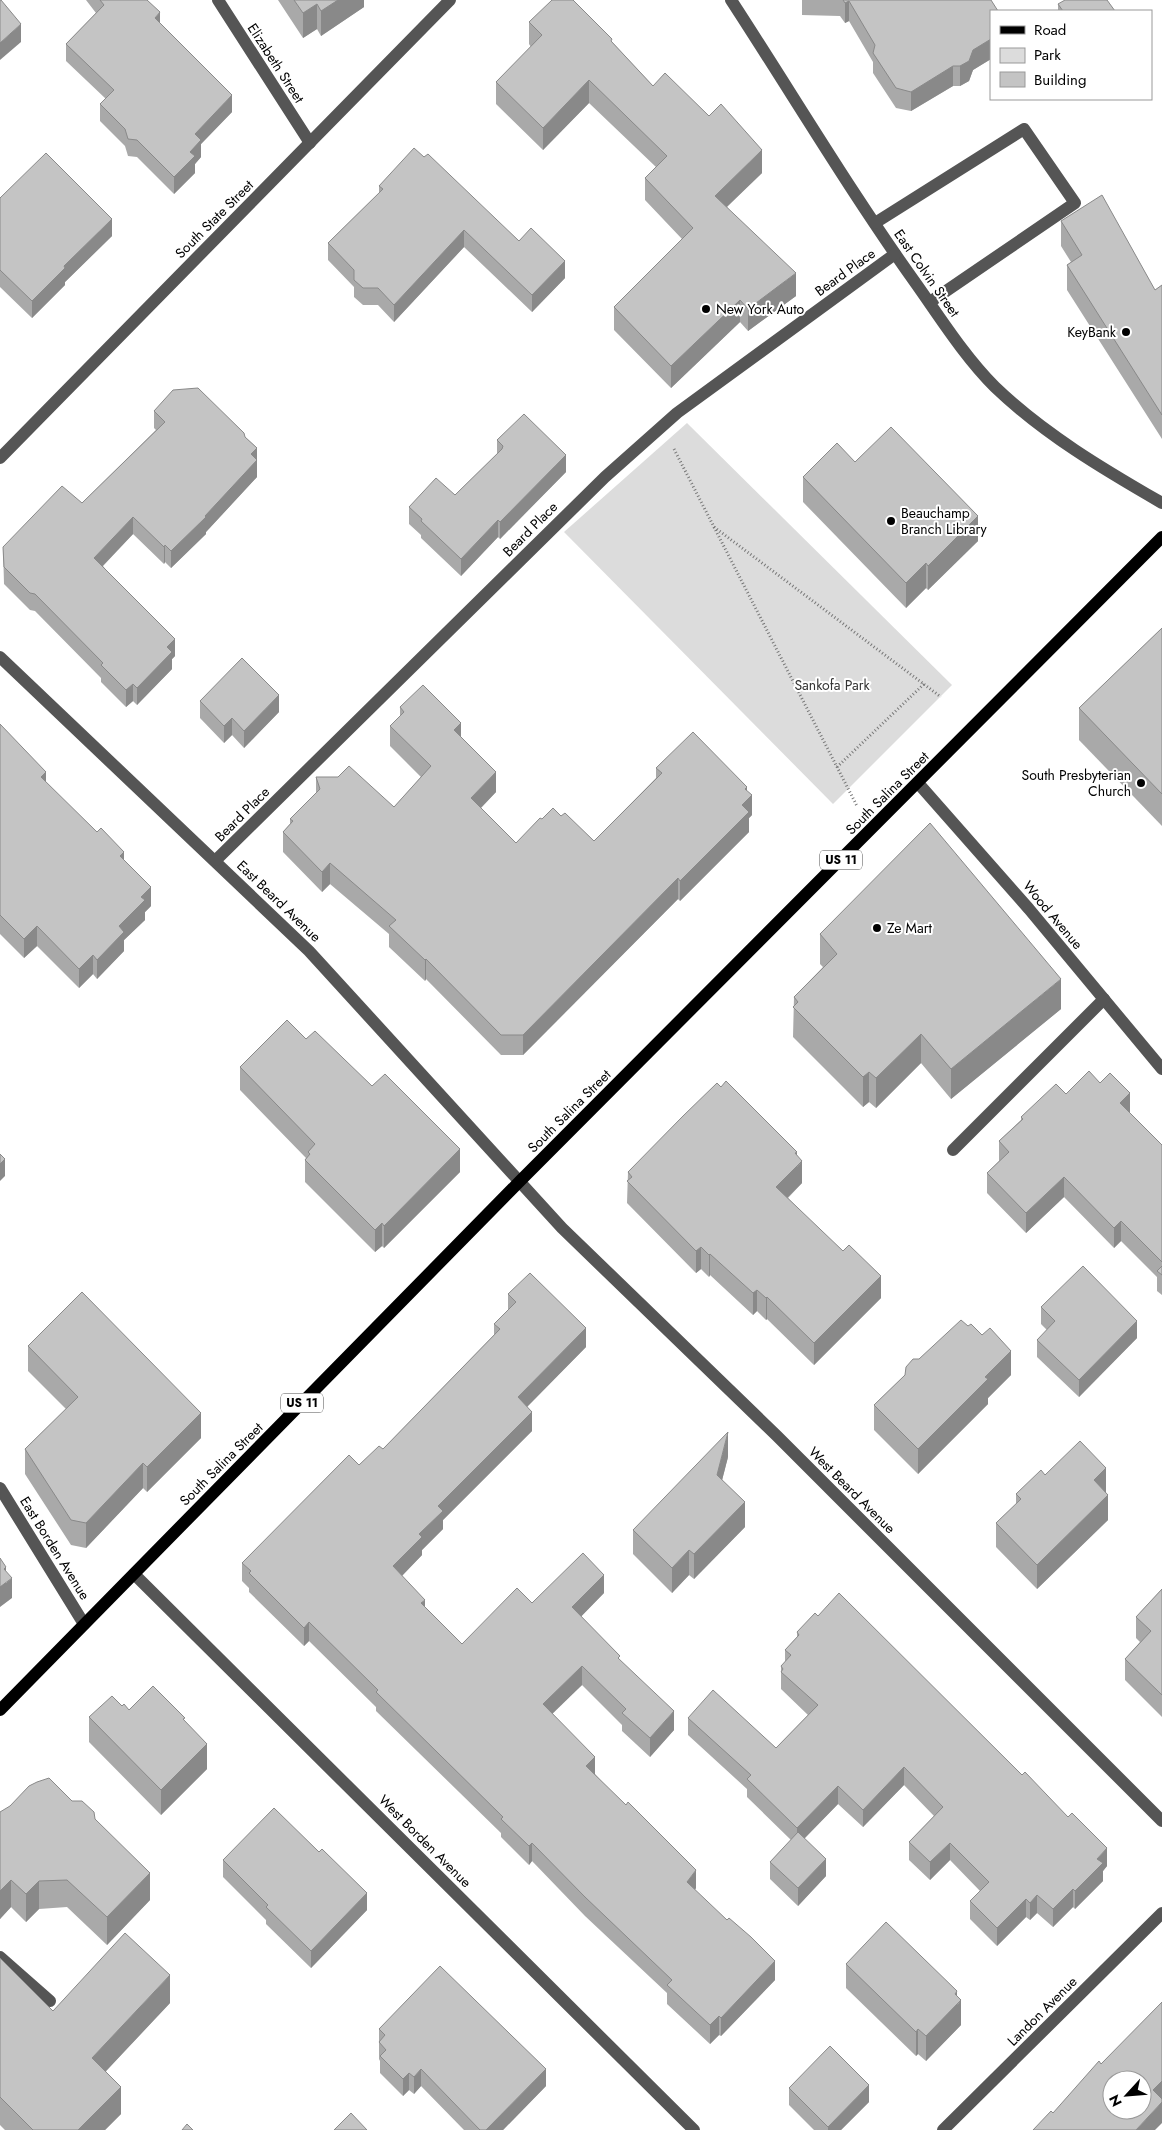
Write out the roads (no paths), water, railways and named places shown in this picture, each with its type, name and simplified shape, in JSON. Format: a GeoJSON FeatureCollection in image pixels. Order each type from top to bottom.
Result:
{"type":"FeatureCollection","features":[{"type":"Feature","properties":{"kind":"main road","name":"South Salina Street"},"geometry":{"type":"LineString","coordinates":[[0,1710],[520,1182],[1162,537]]}},
{"type":"Feature","properties":{"kind":"street","name":"Elizabeth Street"},"geometry":{"type":"LineString","coordinates":[[218,0],[310,143]]}},
{"type":"Feature","properties":{"kind":"street","name":"South State Street"},"geometry":{"type":"LineString","coordinates":[[0,458],[450,0]]}},
{"type":"Feature","properties":{"kind":"street","name":"East Colvin Street"},"geometry":{"type":"LineString","coordinates":[[732,0],[895,254],[956,340],[994,385],[1032,420],[1110,472],[1162,502]]}},
{"type":"Feature","properties":{"kind":"street"},"geometry":{"type":"LineString","coordinates":[[875,223],[1024,129],[1075,203],[930,302]]}},
{"type":"Feature","properties":{"kind":"street","name":"Beard Place"},"geometry":{"type":"LineString","coordinates":[[216,860],[598,484],[677,413],[895,254]]}},
{"type":"Feature","properties":{"kind":"street","name":"East Beard Avenue"},"geometry":{"type":"LineString","coordinates":[[0,657],[216,860],[309,951],[520,1182]]}},
{"type":"Feature","properties":{"kind":"street","name":"Wood Avenue"},"geometry":{"type":"LineString","coordinates":[[918,783],[1018,897],[1162,1069]]}},
{"type":"Feature","properties":{"kind":"street"},"geometry":{"type":"LineString","coordinates":[[952,1150],[1104,998]]}},
{"type":"Feature","properties":{"kind":"street","name":"West Beard Avenue"},"geometry":{"type":"LineString","coordinates":[[520,1182],[562,1228],[777,1436],[1162,1821]]}},
{"type":"Feature","properties":{"kind":"street","name":"East Borden Avenue"},"geometry":{"type":"LineString","coordinates":[[0,1488],[84,1624]]}},
{"type":"Feature","properties":{"kind":"street","name":"West Borden Avenue"},"geometry":{"type":"LineString","coordinates":[[134,1574],[694,2130]]}},
{"type":"Feature","properties":{"kind":"street","name":"Landon Avenue"},"geometry":{"type":"LineString","coordinates":[[943,2130],[1162,1912]]}},
{"type":"Feature","properties":{"kind":"street"},"geometry":{"type":"LineString","coordinates":[[0,1957],[50,2001]]}},
{"type":"Feature","properties":{"kind":"place","name":"New York Auto"},"geometry":{"type":"Point","coordinates":[706,309]}},
{"type":"Feature","properties":{"kind":"place","name":"KeyBank"},"geometry":{"type":"Point","coordinates":[1126,332]}},
{"type":"Feature","properties":{"kind":"place","name":"Beauchamp Branch Library"},"geometry":{"type":"Point","coordinates":[891,521]}},
{"type":"Feature","properties":{"kind":"place","name":"South Presbyterian Church"},"geometry":{"type":"Point","coordinates":[1141,783]}},
{"type":"Feature","properties":{"kind":"place","name":"Ze Mart"},"geometry":{"type":"Point","coordinates":[877,928]}},
{"type":"Feature","properties":{"kind":"park label","name":"Sankofa Park"},"geometry":{"type":"Point","coordinates":[832,685]}}]}
